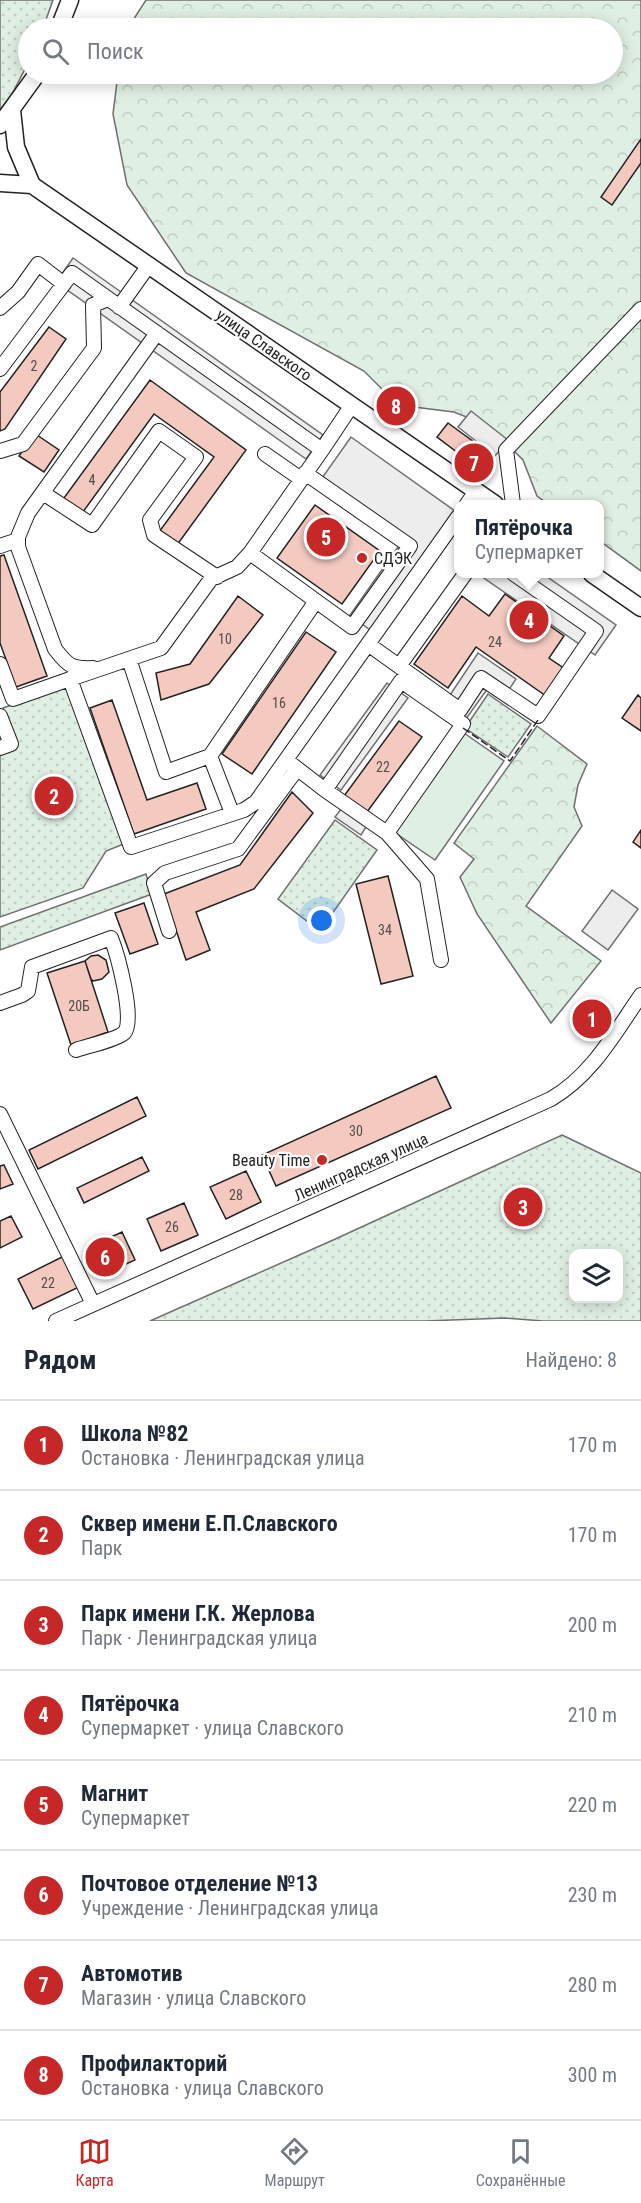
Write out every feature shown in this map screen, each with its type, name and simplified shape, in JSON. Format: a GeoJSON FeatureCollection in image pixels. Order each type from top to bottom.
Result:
{"type":"FeatureCollection","features":[{"type":"Feature","properties":{"kind":"main road"},"geometry":{"type":"LineString","coordinates":[[62,18],[70,0]]}},
{"type":"Feature","properties":{"kind":"main road"},"geometry":{"type":"LineString","coordinates":[[0,125],[30,84]]}},
{"type":"Feature","properties":{"kind":"main road"},"geometry":{"type":"LineString","coordinates":[[0,183],[32,185],[16,147],[12,110]]}},
{"type":"Feature","properties":{"kind":"main road","name":"улица Славского"},"geometry":{"type":"LineString","coordinates":[[32,185],[352,405],[472,498]]}},
{"type":"Feature","properties":{"kind":"main road"},"geometry":{"type":"LineString","coordinates":[[599,578],[641,608]]}},
{"type":"Feature","properties":{"kind":"street"},"geometry":{"type":"LineString","coordinates":[[0,308],[18,292],[38,264],[64,284]]}},
{"type":"Feature","properties":{"kind":"street"},"geometry":{"type":"LineString","coordinates":[[0,452],[22,444],[94,348],[93,305],[114,303],[148,265]]}},
{"type":"Feature","properties":{"kind":"street"},"geometry":{"type":"LineString","coordinates":[[0,369],[72,273],[322,450]]}},
{"type":"Feature","properties":{"kind":"street"},"geometry":{"type":"LineString","coordinates":[[512,500],[506,450],[641,309]]}},
{"type":"Feature","properties":{"kind":"street"},"geometry":{"type":"LineString","coordinates":[[103,667],[76,669],[66,663],[55,650],[18,547],[18,540],[28,513],[157,333]]}},
{"type":"Feature","properties":{"kind":"street"},"geometry":{"type":"LineString","coordinates":[[0,664],[7,702],[161,648],[211,579],[237,567],[250,552],[352,405]]}},
{"type":"Feature","properties":{"kind":"street"},"geometry":{"type":"LineString","coordinates":[[43,493],[93,525],[159,431],[196,457],[150,520],[154,535],[217,577]]}},
{"type":"Feature","properties":{"kind":"street"},"geometry":{"type":"LineString","coordinates":[[265,454],[303,476],[429,559]]}},
{"type":"Feature","properties":{"kind":"street"},"geometry":{"type":"LineString","coordinates":[[70,679],[131,847],[244,810],[256,802],[429,559],[454,531]]}},
{"type":"Feature","properties":{"kind":"street"},"geometry":{"type":"LineString","coordinates":[[0,546],[18,540]]}},
{"type":"Feature","properties":{"kind":"street"},"geometry":{"type":"LineString","coordinates":[[250,552],[352,627],[410,546]]}},
{"type":"Feature","properties":{"kind":"street"},"geometry":{"type":"LineString","coordinates":[[399,666],[461,578]]}},
{"type":"Feature","properties":{"kind":"street"},"geometry":{"type":"LineString","coordinates":[[368,644],[460,710],[482,678],[538,716],[596,631],[521,578]]}},
{"type":"Feature","properties":{"kind":"street"},"geometry":{"type":"LineString","coordinates":[[129,659],[166,772],[210,756],[316,601]]}},
{"type":"Feature","properties":{"kind":"street"},"geometry":{"type":"LineString","coordinates":[[325,790],[401,681],[410,687],[463,724],[387,833]]}},
{"type":"Feature","properties":{"kind":"street"},"geometry":{"type":"LineString","coordinates":[[0,716],[11,744],[0,748]]}},
{"type":"Feature","properties":{"kind":"street"},"geometry":{"type":"LineString","coordinates":[[210,756],[232,813]]}},
{"type":"Feature","properties":{"kind":"street"},"geometry":{"type":"LineString","coordinates":[[286,760],[387,833],[427,879],[441,960]]}},
{"type":"Feature","properties":{"kind":"street"},"geometry":{"type":"LineString","coordinates":[[169,931],[154,883],[165,873],[238,849],[297,769]]}},
{"type":"Feature","properties":{"kind":"street"},"geometry":{"type":"LineString","coordinates":[[0,1003],[22,995],[28,990],[32,967],[111,938],[123,975],[128,1025],[122,1034],[76,1050]]}},
{"type":"Feature","properties":{"kind":"street","name":"Ленинградская улица"},"geometry":{"type":"LineString","coordinates":[[57,1321],[551,1099],[569,1089],[597,1060],[640,998]]}},
{"type":"Feature","properties":{"kind":"street"},"geometry":{"type":"LineString","coordinates":[[0,1114],[93,1304]]}},
{"type":"Feature","properties":{"kind":"green space"},"geometry":{"type":"Polygon","coordinates":[[[0,0],[53,0],[47,18],[18,18],[18,82],[0,111],[0,0]]]}},
{"type":"Feature","properties":{"kind":"green space"},"geometry":{"type":"Polygon","coordinates":[[[146,0],[641,0],[641,571],[604,544],[604,500],[542,500],[537,496],[523,460],[489,426],[454,412],[398,405],[364,371],[186,273],[127,185],[113,114],[117,84],[623,84],[623,18],[134,18],[146,0]]]}},
{"type":"Feature","properties":{"kind":"green space"},"geometry":{"type":"Polygon","coordinates":[[[68,684],[126,843],[106,851],[83,888],[0,917],[0,750],[17,744],[3,708],[68,684]]]}},
{"type":"Feature","properties":{"kind":"green space"},"geometry":{"type":"Polygon","coordinates":[[[488,694],[531,724],[508,757],[465,728],[488,694]]]}},
{"type":"Feature","properties":{"kind":"green space"},"geometry":{"type":"Polygon","coordinates":[[[537,726],[587,764],[578,785],[574,807],[582,826],[526,906],[601,961],[551,1023],[477,914],[460,877],[474,859],[454,843],[537,726]]]}},
{"type":"Feature","properties":{"kind":"green space"},"geometry":{"type":"Polygon","coordinates":[[[464,733],[504,761],[435,860],[394,832],[464,733]]]}},
{"type":"Feature","properties":{"kind":"green space"},"geometry":{"type":"Polygon","coordinates":[[[335,820],[377,850],[320,931],[278,899],[335,820]]]}},
{"type":"Feature","properties":{"kind":"green space"},"geometry":{"type":"Polygon","coordinates":[[[146,874],[152,894],[0,950],[0,927],[146,874]]]}},
{"type":"Feature","properties":{"kind":"green space"},"geometry":{"type":"Polygon","coordinates":[[[562,1135],[641,1173],[641,1321],[543,1321],[505,1318],[425,1321],[150,1321],[562,1135]]]}},
{"type":"Feature","properties":{"kind":"shaded area"},"geometry":{"type":"Polygon","coordinates":[[[73,258],[323,435],[306,459],[56,282],[73,258]]]}},
{"type":"Feature","properties":{"kind":"shaded area"},"geometry":{"type":"Polygon","coordinates":[[[471,411],[508,440],[495,456],[458,427],[471,411]]]}},
{"type":"Feature","properties":{"kind":"shaded area"},"geometry":{"type":"Polygon","coordinates":[[[351,437],[454,510],[370,630],[350,615],[405,537],[322,478],[351,437]]]}},
{"type":"Feature","properties":{"kind":"shaded area"},"geometry":{"type":"Polygon","coordinates":[[[484,578],[549,578],[616,625],[595,655],[484,578]]]}},
{"type":"Feature","properties":{"kind":"shaded area"},"geometry":{"type":"Polygon","coordinates":[[[478,653],[516,679],[508,691],[545,717],[540,723],[488,688],[466,719],[444,704],[478,653]]]}},
{"type":"Feature","properties":{"kind":"shaded area"},"geometry":{"type":"Polygon","coordinates":[[[387,683],[408,698],[341,790],[320,775],[387,683]]]}},
{"type":"Feature","properties":{"kind":"shaded area"},"geometry":{"type":"Polygon","coordinates":[[[341,809],[366,827],[361,835],[335,817],[341,809]]]}},
{"type":"Feature","properties":{"kind":"shaded area"},"geometry":{"type":"Polygon","coordinates":[[[612,890],[638,909],[608,950],[582,931],[612,890]]]}},
{"type":"Feature","properties":{"kind":"building"},"geometry":{"type":"Polygon","coordinates":[[[641,139],[641,163],[612,205],[601,197],[641,139]]]}},
{"type":"Feature","properties":{"kind":"building"},"geometry":{"type":"Polygon","coordinates":[[[49,327],[66,339],[5,429],[0,431],[0,392],[49,327]]]}},
{"type":"Feature","properties":{"kind":"building"},"geometry":{"type":"Polygon","coordinates":[[[150,380],[246,450],[177,545],[159,532],[214,457],[154,414],[80,516],[61,502],[150,380]]]}},
{"type":"Feature","properties":{"kind":"building"},"geometry":{"type":"Polygon","coordinates":[[[448,423],[489,453],[478,468],[437,437],[448,423]]]}},
{"type":"Feature","properties":{"kind":"building"},"geometry":{"type":"Polygon","coordinates":[[[34,433],[59,450],[44,472],[19,456],[34,433]]]}},
{"type":"Feature","properties":{"kind":"building"},"geometry":{"type":"Polygon","coordinates":[[[315,505],[380,551],[342,604],[277,558],[315,505]]]}},
{"type":"Feature","properties":{"kind":"building"},"geometry":{"type":"Polygon","coordinates":[[[4,555],[47,676],[16,687],[0,643],[0,556],[4,555]]]}},
{"type":"Feature","properties":{"kind":"building"},"geometry":{"type":"Polygon","coordinates":[[[505,594],[564,636],[549,658],[565,669],[546,696],[476,647],[448,688],[414,664],[462,596],[489,616],[505,594]]]}},
{"type":"Feature","properties":{"kind":"building"},"geometry":{"type":"Polygon","coordinates":[[[238,596],[263,615],[209,684],[161,700],[156,673],[190,664],[238,596]]]}},
{"type":"Feature","properties":{"kind":"building"},"geometry":{"type":"Polygon","coordinates":[[[306,632],[336,652],[252,774],[222,754],[306,632]]]}},
{"type":"Feature","properties":{"kind":"building"},"geometry":{"type":"Polygon","coordinates":[[[638,695],[641,698],[641,731],[622,718],[638,695]]]}},
{"type":"Feature","properties":{"kind":"building"},"geometry":{"type":"Polygon","coordinates":[[[112,700],[147,800],[197,783],[206,809],[134,834],[90,708],[112,700]]]}},
{"type":"Feature","properties":{"kind":"building"},"geometry":{"type":"Polygon","coordinates":[[[399,721],[422,737],[367,812],[344,796],[399,721]]]}},
{"type":"Feature","properties":{"kind":"building"},"geometry":{"type":"Polygon","coordinates":[[[292,792],[313,813],[254,889],[196,912],[210,950],[186,960],[164,894],[240,865],[292,792]]]}},
{"type":"Feature","properties":{"kind":"building"},"geometry":{"type":"Polygon","coordinates":[[[641,830],[641,848],[633,842],[641,830]]]}},
{"type":"Feature","properties":{"kind":"building"},"geometry":{"type":"Polygon","coordinates":[[[388,876],[413,976],[381,984],[356,884],[388,876]]]}},
{"type":"Feature","properties":{"kind":"building"},"geometry":{"type":"Polygon","coordinates":[[[144,903],[158,944],[130,954],[115,913],[144,903]]]}},
{"type":"Feature","properties":{"kind":"building"},"geometry":{"type":"Polygon","coordinates":[[[98,955],[106,960],[109,972],[102,979],[93,981],[85,961],[91,956],[98,955]]]}},
{"type":"Feature","properties":{"kind":"building"},"geometry":{"type":"Polygon","coordinates":[[[85,961],[108,1032],[71,1045],[47,973],[85,961]]]}},
{"type":"Feature","properties":{"kind":"building"},"geometry":{"type":"Polygon","coordinates":[[[436,1076],[451,1108],[276,1186],[262,1155],[436,1076]]]}},
{"type":"Feature","properties":{"kind":"building"},"geometry":{"type":"Polygon","coordinates":[[[137,1097],[146,1116],[38,1169],[29,1150],[137,1097]]]}},
{"type":"Feature","properties":{"kind":"building"},"geometry":{"type":"Polygon","coordinates":[[[142,1157],[149,1171],[84,1203],[77,1188],[142,1157]]]}},
{"type":"Feature","properties":{"kind":"building"},"geometry":{"type":"Polygon","coordinates":[[[4,1165],[13,1184],[0,1189],[0,1166],[4,1165]]]}},
{"type":"Feature","properties":{"kind":"building"},"geometry":{"type":"Polygon","coordinates":[[[246,1171],[261,1202],[226,1219],[210,1187],[246,1171]]]}},
{"type":"Feature","properties":{"kind":"building"},"geometry":{"type":"Polygon","coordinates":[[[184,1203],[198,1235],[161,1251],[147,1219],[184,1203]]]}},
{"type":"Feature","properties":{"kind":"building"},"geometry":{"type":"Polygon","coordinates":[[[11,1216],[22,1237],[0,1248],[0,1221],[11,1216]]]}},
{"type":"Feature","properties":{"kind":"building"},"geometry":{"type":"Polygon","coordinates":[[[122,1232],[135,1260],[100,1276],[87,1248],[122,1232]]]}},
{"type":"Feature","properties":{"kind":"building"},"geometry":{"type":"Polygon","coordinates":[[[64,1256],[79,1287],[33,1309],[18,1279],[64,1256]]]}},
{"type":"Feature","properties":{"kind":"fence"},"geometry":{"type":"LineString","coordinates":[[463,728],[510,761],[538,720]]}},
{"type":"Feature","properties":{"kind":"place","name":"Профилакторий"},"geometry":{"type":"Point","coordinates":[396,406]}},
{"type":"Feature","properties":{"kind":"place","name":"Автомотив"},"geometry":{"type":"Point","coordinates":[474,463]}},
{"type":"Feature","properties":{"kind":"place","name":"Магнит"},"geometry":{"type":"Point","coordinates":[326,537]}},
{"type":"Feature","properties":{"kind":"place","name":"СДЭК"},"geometry":{"type":"Point","coordinates":[362,558]}},
{"type":"Feature","properties":{"kind":"place","name":"Пятёрочка"},"geometry":{"type":"Point","coordinates":[529,620]}},
{"type":"Feature","properties":{"kind":"place","name":"Сквер имени Е.П.Славского"},"geometry":{"type":"Point","coordinates":[54,796]}},
{"type":"Feature","properties":{"kind":"place","name":"Школа №82"},"geometry":{"type":"Point","coordinates":[592,1019]}},
{"type":"Feature","properties":{"kind":"place","name":"Beauty Time"},"geometry":{"type":"Point","coordinates":[322,1160]}},
{"type":"Feature","properties":{"kind":"place","name":"Парк имени Г.К. Жерлова"},"geometry":{"type":"Point","coordinates":[523,1207]}},
{"type":"Feature","properties":{"kind":"place","name":"Почтовое отделение №13"},"geometry":{"type":"Point","coordinates":[105,1257]}}]}
